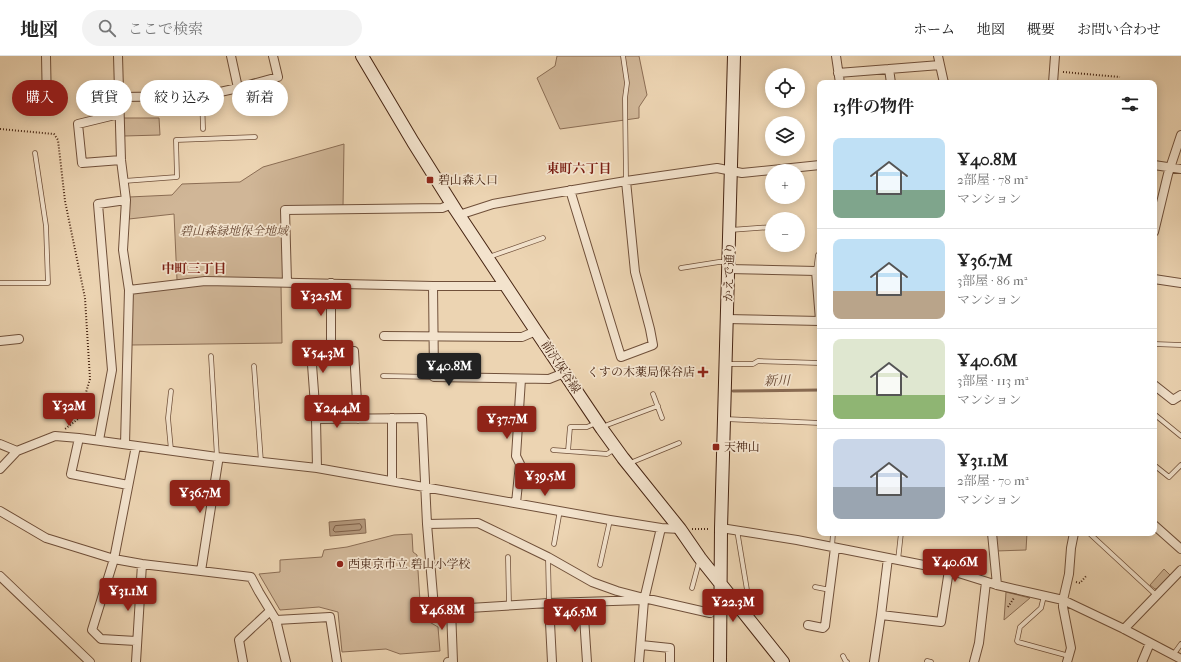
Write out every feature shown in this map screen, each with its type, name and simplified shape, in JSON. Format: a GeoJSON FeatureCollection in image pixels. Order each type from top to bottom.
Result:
{"type":"FeatureCollection","features":[{"type":"Feature","properties":{"kind":"main road","name":"前沢保谷線"},"geometry":{"type":"LineString","coordinates":[[362,56],[409,136],[452,204],[600,425],[628,464],[684,529],[700,558],[783,662]]}},
{"type":"Feature","properties":{"kind":"main road","name":"かえで通り"},"geometry":{"type":"LineString","coordinates":[[721,585],[734,56]]}},
{"type":"Feature","properties":{"kind":"main road"},"geometry":{"type":"LineString","coordinates":[[720,662],[721,585]]}},
{"type":"Feature","properties":{"kind":"street"},"geometry":{"type":"LineString","coordinates":[[46,56],[46,80]]}},
{"type":"Feature","properties":{"kind":"street"},"geometry":{"type":"LineString","coordinates":[[118,56],[119,80]]}},
{"type":"Feature","properties":{"kind":"street"},"geometry":{"type":"LineString","coordinates":[[231,56],[236,80]]}},
{"type":"Feature","properties":{"kind":"street"},"geometry":{"type":"LineString","coordinates":[[267,80],[278,77],[273,56]]}},
{"type":"Feature","properties":{"kind":"street"},"geometry":{"type":"LineString","coordinates":[[836,56],[839,80]]}},
{"type":"Feature","properties":{"kind":"street"},"geometry":{"type":"LineString","coordinates":[[938,56],[943,80]]}},
{"type":"Feature","properties":{"kind":"street"},"geometry":{"type":"LineString","coordinates":[[1053,80],[1055,56]]}},
{"type":"Feature","properties":{"kind":"street"},"geometry":{"type":"LineString","coordinates":[[838,73],[940,65]]}},
{"type":"Feature","properties":{"kind":"street"},"geometry":{"type":"LineString","coordinates":[[889,69],[891,80]]}},
{"type":"Feature","properties":{"kind":"street"},"geometry":{"type":"LineString","coordinates":[[111,116],[78,124],[82,163],[121,160]]}},
{"type":"Feature","properties":{"kind":"street"},"geometry":{"type":"LineString","coordinates":[[119,116],[121,160],[126,200],[123,250],[129,290],[125,444]]}},
{"type":"Feature","properties":{"kind":"street"},"geometry":{"type":"LineString","coordinates":[[1157,211],[1181,135]]}},
{"type":"Feature","properties":{"kind":"street"},"geometry":{"type":"LineString","coordinates":[[460,215],[493,204],[570,190],[716,168],[742,173],[817,165]]}},
{"type":"Feature","properties":{"kind":"street"},"geometry":{"type":"LineString","coordinates":[[1157,165],[1181,169]]}},
{"type":"Feature","properties":{"kind":"street"},"geometry":{"type":"LineString","coordinates":[[570,190],[621,357],[652,345],[650,329],[635,272],[626,181]]}},
{"type":"Feature","properties":{"kind":"street"},"geometry":{"type":"LineString","coordinates":[[99,440],[112,370],[98,204],[126,200]]}},
{"type":"Feature","properties":{"kind":"street"},"geometry":{"type":"LineString","coordinates":[[287,282],[285,210],[442,208],[452,204]]}},
{"type":"Feature","properties":{"kind":"street"},"geometry":{"type":"LineString","coordinates":[[729,266],[816,271],[817,283]]}},
{"type":"Feature","properties":{"kind":"street"},"geometry":{"type":"LineString","coordinates":[[1157,279],[1181,282]]}},
{"type":"Feature","properties":{"kind":"street"},"geometry":{"type":"LineString","coordinates":[[129,290],[205,280],[432,286],[507,286]]}},
{"type":"Feature","properties":{"kind":"street"},"geometry":{"type":"LineString","coordinates":[[331,283],[331,351]]}},
{"type":"Feature","properties":{"kind":"street"},"geometry":{"type":"LineString","coordinates":[[432,286],[434,377],[549,379],[564,373]]}},
{"type":"Feature","properties":{"kind":"street"},"geometry":{"type":"LineString","coordinates":[[727,319],[817,320]]}},
{"type":"Feature","properties":{"kind":"street"},"geometry":{"type":"LineString","coordinates":[[384,336],[522,337],[536,331]]}},
{"type":"Feature","properties":{"kind":"street"},"geometry":{"type":"LineString","coordinates":[[0,341],[19,339]]}},
{"type":"Feature","properties":{"kind":"street"},"geometry":{"type":"LineString","coordinates":[[317,468],[316,419],[311,351],[354,351],[358,419]]}},
{"type":"Feature","properties":{"kind":"street"},"geometry":{"type":"LineString","coordinates":[[516,502],[520,464],[516,456],[521,379]]}},
{"type":"Feature","properties":{"kind":"street"},"geometry":{"type":"LineString","coordinates":[[1157,387],[1173,400],[1181,395]]}},
{"type":"Feature","properties":{"kind":"street"},"geometry":{"type":"LineString","coordinates":[[392,418],[392,481]]}},
{"type":"Feature","properties":{"kind":"street"},"geometry":{"type":"LineString","coordinates":[[316,419],[422,418],[427,524],[434,608],[437,610],[644,599]]}},
{"type":"Feature","properties":{"kind":"street"},"geometry":{"type":"LineString","coordinates":[[0,469],[17,451],[55,436],[79,438],[217,457],[317,468],[426,488],[516,502],[610,520],[661,528],[684,529]]}},
{"type":"Feature","properties":{"kind":"street"},"geometry":{"type":"LineString","coordinates":[[79,438],[71,474],[128,485]]}},
{"type":"Feature","properties":{"kind":"street"},"geometry":{"type":"LineString","coordinates":[[0,444],[17,451]]}},
{"type":"Feature","properties":{"kind":"street"},"geometry":{"type":"LineString","coordinates":[[136,446],[114,559],[92,630],[101,639],[136,641]]}},
{"type":"Feature","properties":{"kind":"street"},"geometry":{"type":"LineString","coordinates":[[201,571],[218,462],[217,457]]}},
{"type":"Feature","properties":{"kind":"street"},"geometry":{"type":"LineString","coordinates":[[0,511],[46,538],[114,559],[142,564],[251,577],[276,620],[286,662]]}},
{"type":"Feature","properties":{"kind":"street"},"geometry":{"type":"LineString","coordinates":[[427,524],[478,523],[548,557],[592,582],[644,599],[710,614]]}},
{"type":"Feature","properties":{"kind":"street"},"geometry":{"type":"LineString","coordinates":[[639,662],[644,599],[661,528]]}},
{"type":"Feature","properties":{"kind":"street"},"geometry":{"type":"LineString","coordinates":[[722,528],[949,570],[997,585],[1063,600],[1124,629],[1181,659]]}},
{"type":"Feature","properties":{"kind":"street"},"geometry":{"type":"LineString","coordinates":[[1157,528],[1181,549]]}},
{"type":"Feature","properties":{"kind":"street"},"geometry":{"type":"LineString","coordinates":[[992,536],[997,585]]}},
{"type":"Feature","properties":{"kind":"street"},"geometry":{"type":"LineString","coordinates":[[1068,659],[1071,648],[1063,600],[1068,578],[1074,536]]}},
{"type":"Feature","properties":{"kind":"street"},"geometry":{"type":"LineString","coordinates":[[808,625],[825,627],[834,548]]}},
{"type":"Feature","properties":{"kind":"street"},"geometry":{"type":"LineString","coordinates":[[874,662],[888,558]]}},
{"type":"Feature","properties":{"kind":"street"},"geometry":{"type":"LineString","coordinates":[[136,662],[136,641],[142,564]]}},
{"type":"Feature","properties":{"kind":"street"},"geometry":{"type":"LineString","coordinates":[[881,615],[941,622],[949,570]]}},
{"type":"Feature","properties":{"kind":"street"},"geometry":{"type":"LineString","coordinates":[[1124,629],[1181,570]]}},
{"type":"Feature","properties":{"kind":"street"},"geometry":{"type":"LineString","coordinates":[[0,576],[90,662]]}},
{"type":"Feature","properties":{"kind":"street"},"geometry":{"type":"LineString","coordinates":[[974,662],[979,643],[986,582]]}},
{"type":"Feature","properties":{"kind":"street"},"geometry":{"type":"LineString","coordinates":[[583,602],[586,662]]}},
{"type":"Feature","properties":{"kind":"street"},"geometry":{"type":"LineString","coordinates":[[549,603],[552,662]]}},
{"type":"Feature","properties":{"kind":"street"},"geometry":{"type":"LineString","coordinates":[[448,662],[453,662],[451,609]]}},
{"type":"Feature","properties":{"kind":"street"},"geometry":{"type":"LineString","coordinates":[[243,662],[239,640],[270,611]]}},
{"type":"Feature","properties":{"kind":"street"},"geometry":{"type":"LineString","coordinates":[[276,620],[330,617],[337,662]]}},
{"type":"Feature","properties":{"kind":"street"},"geometry":{"type":"LineString","coordinates":[[1142,662],[1150,643]]}},
{"type":"Feature","properties":{"kind":"street"},"geometry":{"type":"LineString","coordinates":[[641,645],[670,648],[670,662]]}},
{"type":"Feature","properties":{"kind":"lane"},"geometry":{"type":"LineString","coordinates":[[623,56],[627,83],[624,98],[626,181]]}},
{"type":"Feature","properties":{"kind":"lane"},"geometry":{"type":"LineString","coordinates":[[203,116],[203,129]]}},
{"type":"Feature","properties":{"kind":"lane"},"geometry":{"type":"LineString","coordinates":[[124,181],[177,178],[176,140],[255,137]]}},
{"type":"Feature","properties":{"kind":"lane"},"geometry":{"type":"LineString","coordinates":[[0,283],[48,283],[46,226],[36,153]]}},
{"type":"Feature","properties":{"kind":"lane"},"geometry":{"type":"LineString","coordinates":[[730,230],[765,228]]}},
{"type":"Feature","properties":{"kind":"lane"},"geometry":{"type":"LineString","coordinates":[[488,258],[543,238]]}},
{"type":"Feature","properties":{"kind":"lane"},"geometry":{"type":"LineString","coordinates":[[681,268],[719,262],[729,266]]}},
{"type":"Feature","properties":{"kind":"lane"},"geometry":{"type":"LineString","coordinates":[[816,271],[817,263]]}},
{"type":"Feature","properties":{"kind":"lane"},"geometry":{"type":"LineString","coordinates":[[1157,344],[1181,345]]}},
{"type":"Feature","properties":{"kind":"lane"},"geometry":{"type":"LineString","coordinates":[[211,356],[217,457]]}},
{"type":"Feature","properties":{"kind":"lane"},"geometry":{"type":"LineString","coordinates":[[726,364],[753,364],[758,361],[817,363]]}},
{"type":"Feature","properties":{"kind":"lane"},"geometry":{"type":"LineString","coordinates":[[254,366],[261,462]]}},
{"type":"Feature","properties":{"kind":"lane"},"geometry":{"type":"LineString","coordinates":[[383,376],[434,377]]}},
{"type":"Feature","properties":{"kind":"lane"},"geometry":{"type":"LineString","coordinates":[[171,391],[168,418],[171,450]]}},
{"type":"Feature","properties":{"kind":"lane"},"geometry":{"type":"LineString","coordinates":[[653,394],[662,418]]}},
{"type":"Feature","properties":{"kind":"lane"},"geometry":{"type":"LineString","coordinates":[[568,451],[570,427],[607,425],[658,406]]}},
{"type":"Feature","properties":{"kind":"lane"},"geometry":{"type":"LineString","coordinates":[[1157,416],[1181,436]]}},
{"type":"Feature","properties":{"kind":"lane"},"geometry":{"type":"LineString","coordinates":[[725,419],[817,423]]}},
{"type":"Feature","properties":{"kind":"lane"},"geometry":{"type":"LineString","coordinates":[[628,464],[680,443]]}},
{"type":"Feature","properties":{"kind":"lane"},"geometry":{"type":"LineString","coordinates":[[553,450],[607,454],[616,448]]}},
{"type":"Feature","properties":{"kind":"lane"},"geometry":{"type":"LineString","coordinates":[[1157,467],[1169,477],[1181,465]]}},
{"type":"Feature","properties":{"kind":"lane"},"geometry":{"type":"LineString","coordinates":[[554,544],[560,510]]}},
{"type":"Feature","properties":{"kind":"lane"},"geometry":{"type":"LineString","coordinates":[[600,565],[610,520]]}},
{"type":"Feature","properties":{"kind":"lane"},"geometry":{"type":"LineString","coordinates":[[737,530],[749,602],[743,611]]}},
{"type":"Feature","properties":{"kind":"lane"},"geometry":{"type":"LineString","coordinates":[[833,536],[834,548]]}},
{"type":"Feature","properties":{"kind":"lane"},"geometry":{"type":"LineString","coordinates":[[898,560],[901,536]]}},
{"type":"Feature","properties":{"kind":"lane"},"geometry":{"type":"LineString","coordinates":[[1092,536],[1156,596]]}},
{"type":"Feature","properties":{"kind":"lane"},"geometry":{"type":"LineString","coordinates":[[508,557],[509,606]]}},
{"type":"Feature","properties":{"kind":"lane"},"geometry":{"type":"LineString","coordinates":[[548,557],[549,603]]}},
{"type":"Feature","properties":{"kind":"lane"},"geometry":{"type":"LineString","coordinates":[[692,588],[700,558]]}},
{"type":"Feature","properties":{"kind":"lane"},"geometry":{"type":"LineString","coordinates":[[815,587],[830,590]]}},
{"type":"Feature","properties":{"kind":"lane"},"geometry":{"type":"LineString","coordinates":[[1044,596],[1041,608],[1020,627],[1017,641],[1068,659]]}},
{"type":"Feature","properties":{"kind":"lane"},"geometry":{"type":"LineString","coordinates":[[1173,655],[1181,644]]}},
{"type":"Feature","properties":{"kind":"lane"},"geometry":{"type":"LineString","coordinates":[[843,656],[847,662]]}},
{"type":"Feature","properties":{"kind":"path"},"geometry":{"type":"LineString","coordinates":[[1054,70],[1120,77]]}},
{"type":"Feature","properties":{"kind":"path"},"geometry":{"type":"LineString","coordinates":[[0,130],[54,134],[58,140],[65,201],[85,298],[90,379],[78,419],[55,436]]}},
{"type":"Feature","properties":{"kind":"path"},"geometry":{"type":"LineString","coordinates":[[684,529],[711,529],[711,535]]}},
{"type":"Feature","properties":{"kind":"path"},"geometry":{"type":"LineString","coordinates":[[1068,578],[1080,583],[1087,575]]}},
{"type":"Feature","properties":{"kind":"green space"},"geometry":{"type":"Polygon","coordinates":[[[557,56],[639,56],[647,95],[639,107],[639,118],[560,129],[537,78],[555,66],[557,56]]]}},
{"type":"Feature","properties":{"kind":"green space"},"geometry":{"type":"Polygon","coordinates":[[[122,118],[159,118],[160,135],[124,136],[122,118]]]}},
{"type":"Feature","properties":{"kind":"green space","name":"碧山森緑地保全地域"},"geometry":{"type":"Polygon","coordinates":[[[344,144],[343,207],[283,207],[284,280],[177,280],[174,214],[129,219],[129,197],[172,195],[182,184],[240,182],[263,167],[344,144]]]}},
{"type":"Feature","properties":{"kind":"green space"},"geometry":{"type":"Polygon","coordinates":[[[207,283],[281,285],[282,343],[131,345],[131,292],[207,283]]]}},
{"type":"Feature","properties":{"kind":"green space"},"geometry":{"type":"Polygon","coordinates":[[[412,534],[413,552],[417,555],[421,617],[438,627],[440,651],[400,654],[386,649],[342,652],[338,612],[319,607],[280,610],[259,574],[280,572],[280,560],[322,557],[324,550],[347,547],[394,535],[412,534]]]}},
{"type":"Feature","properties":{"kind":"green space"},"geometry":{"type":"Polygon","coordinates":[[[994,536],[1027,536],[1026,550],[996,551],[994,536]]]}},
{"type":"Feature","properties":{"kind":"green space"},"geometry":{"type":"Polygon","coordinates":[[[1164,569],[1170,575],[1158,589],[1155,589],[1150,585],[1164,569]]]}},
{"type":"Feature","properties":{"kind":"green space"},"geometry":{"type":"Polygon","coordinates":[[[1006,592],[1030,598],[1004,620],[1006,592]]]}},
{"type":"Feature","properties":{"kind":"water"},"geometry":{"type":"Polygon","coordinates":[[[365,519],[366,533],[330,536],[329,522],[365,519]]]}},
{"type":"Feature","properties":{"kind":"waterway","name":"新川"},"geometry":{"type":"LineString","coordinates":[[733,391],[817,390]]}},
{"type":"Feature","properties":{"kind":"place","name":"碧山森入口"},"geometry":{"type":"Point","coordinates":[430,180]}},
{"type":"Feature","properties":{"kind":"place","name":"くすの木薬局保谷店"},"geometry":{"type":"Point","coordinates":[703,372]}},
{"type":"Feature","properties":{"kind":"place","name":"天神山"},"geometry":{"type":"Point","coordinates":[716,447]}},
{"type":"Feature","properties":{"kind":"place","name":"西東京市立 碧山小学校"},"geometry":{"type":"Point","coordinates":[340,564]}},
{"type":"Feature","properties":{"kind":"district","name":"東町六丁目"},"geometry":{"type":"Point","coordinates":[579,168]}},
{"type":"Feature","properties":{"kind":"district","name":"中町三丁目"},"geometry":{"type":"Point","coordinates":[194,268]}}]}
